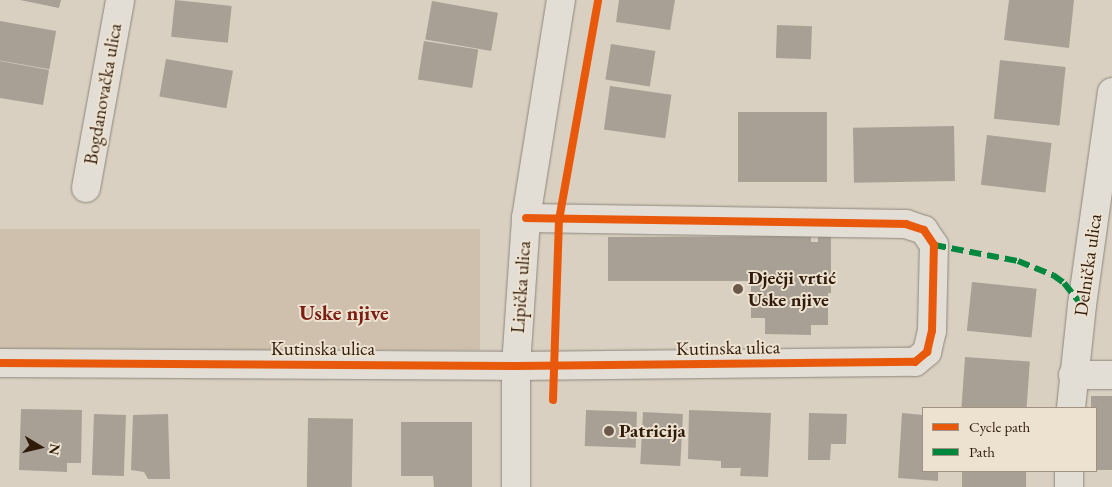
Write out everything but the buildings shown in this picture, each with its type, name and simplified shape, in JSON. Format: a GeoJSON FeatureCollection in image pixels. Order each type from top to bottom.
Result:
{"type":"FeatureCollection","features":[{"type":"Feature","properties":{"kind":"street","name":"Bogdanovačka ulica"},"geometry":{"type":"LineString","coordinates":[[86,188],[120,0]]}},
{"type":"Feature","properties":{"kind":"street","name":"Lipička ulica"},"geometry":{"type":"LineString","coordinates":[[516,487],[516,366],[526,218],[561,0]]}},
{"type":"Feature","properties":{"kind":"street","name":"Delnička ulica"},"geometry":{"type":"LineString","coordinates":[[1072,407],[1073,375],[1112,92]]}},
{"type":"Feature","properties":{"kind":"street","name":"Kutinska ulica"},"geometry":{"type":"LineString","coordinates":[[0,363],[516,366],[915,362],[927,352],[932,331],[934,245],[924,230],[906,224],[526,218]]}},
{"type":"Feature","properties":{"kind":"street"},"geometry":{"type":"LineString","coordinates":[[1073,375],[1112,375]]}},
{"type":"Feature","properties":{"kind":"street"},"geometry":{"type":"LineString","coordinates":[[1069,472],[1069,487]]}},
{"type":"Feature","properties":{"kind":"shaded area"},"geometry":{"type":"Polygon","coordinates":[[[0,229],[480,229],[480,350],[0,350],[0,229]]]}},
{"type":"Feature","properties":{"kind":"marked path"},"geometry":{"type":"LineString","coordinates":[[934,245],[1018,261],[1053,275],[1064,283],[1082,305]]}},
{"type":"Feature","properties":{"kind":"cycle path"},"geometry":{"type":"LineString","coordinates":[[553,400],[559,220],[598,0]]}},
{"type":"Feature","properties":{"kind":"cycle path"},"geometry":{"type":"LineString","coordinates":[[0,363],[516,366],[915,362],[927,352],[932,331],[934,245],[924,230],[906,224],[526,218]]}},
{"type":"Feature","properties":{"kind":"place","name":"Dječji vrtić Uske njive"},"geometry":{"type":"Point","coordinates":[738,289]}},
{"type":"Feature","properties":{"kind":"place","name":"Patricija"},"geometry":{"type":"Point","coordinates":[609,431]}},
{"type":"Feature","properties":{"kind":"district","name":"Uske njive"},"geometry":{"type":"Point","coordinates":[344,313]}}]}
